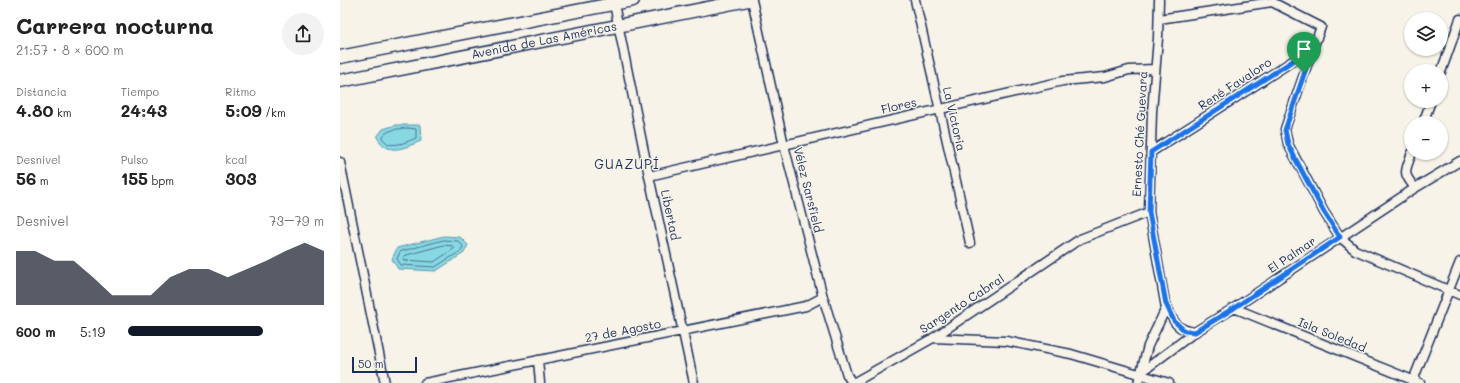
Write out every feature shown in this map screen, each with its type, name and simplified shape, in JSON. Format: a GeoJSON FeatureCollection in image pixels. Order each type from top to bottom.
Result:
{"type":"FeatureCollection","features":[{"type":"Feature","properties":{"kind":"main road","name":"Avenida de Las Américas"},"geometry":{"type":"LineString","coordinates":[[340,58],[633,0]]}},
{"type":"Feature","properties":{"kind":"main road","name":"Avenida de Las Américas"},"geometry":{"type":"LineString","coordinates":[[340,81],[748,0]]}},
{"type":"Feature","properties":{"kind":"street","name":"Vélez Sarsfield"},"geometry":{"type":"LineString","coordinates":[[752,0],[784,145],[823,298],[846,375],[853,383]]}},
{"type":"Feature","properties":{"kind":"street","name":"La Victoria"},"geometry":{"type":"LineString","coordinates":[[915,0],[970,243]]}},
{"type":"Feature","properties":{"kind":"street","name":"Ernesto Ché Guevara"},"geometry":{"type":"LineString","coordinates":[[1159,0],[1152,112],[1149,212],[1166,304],[1174,321],[1179,327],[1185,331],[1195,332]]}},
{"type":"Feature","properties":{"kind":"street"},"geometry":{"type":"LineString","coordinates":[[1158,19],[1272,2],[1321,26],[1285,130],[1288,144],[1296,160],[1324,212],[1340,237],[1355,250],[1460,295]]}},
{"type":"Feature","properties":{"kind":"street","name":"Libertad"},"geometry":{"type":"LineString","coordinates":[[614,4],[649,176],[694,383]]}},
{"type":"Feature","properties":{"kind":"street"},"geometry":{"type":"LineString","coordinates":[[1444,64],[1460,19]]}},
{"type":"Feature","properties":{"kind":"street","name":"René Favaloro"},"geometry":{"type":"LineString","coordinates":[[1151,152],[1313,48]]}},
{"type":"Feature","properties":{"kind":"street","name":"Flores"},"geometry":{"type":"LineString","coordinates":[[649,176],[1063,81],[1105,78],[1129,70],[1155,68]]}},
{"type":"Feature","properties":{"kind":"street"},"geometry":{"type":"LineString","coordinates":[[1410,160],[1406,171],[1406,177],[1415,188]]}},
{"type":"Feature","properties":{"kind":"street","name":"El Palmar"},"geometry":{"type":"LineString","coordinates":[[1139,374],[1195,332],[1460,160]]}},
{"type":"Feature","properties":{"kind":"street"},"geometry":{"type":"LineString","coordinates":[[340,162],[385,383]]}},
{"type":"Feature","properties":{"kind":"street","name":"Sargento Cabral"},"geometry":{"type":"LineString","coordinates":[[853,383],[933,338],[1080,239],[1149,212]]}},
{"type":"Feature","properties":{"kind":"street"},"geometry":{"type":"LineString","coordinates":[[1415,382],[1460,262]]}},
{"type":"Feature","properties":{"kind":"street","name":"27 de Agosto"},"geometry":{"type":"LineString","coordinates":[[425,383],[806,306],[823,298]]}},
{"type":"Feature","properties":{"kind":"street"},"geometry":{"type":"LineString","coordinates":[[1138,383],[1139,374],[1148,346],[1166,308],[1166,304]]}},
{"type":"Feature","properties":{"kind":"street","name":"Isla Soledad"},"geometry":{"type":"LineString","coordinates":[[1234,308],[1415,382]]}},
{"type":"Feature","properties":{"kind":"street"},"geometry":{"type":"LineString","coordinates":[[933,338],[1006,341],[1071,354],[1169,383]]}},
{"type":"Feature","properties":{"kind":"street"},"geometry":{"type":"LineString","coordinates":[[538,360],[540,383]]}},
{"type":"Feature","properties":{"kind":"water"},"geometry":{"type":"Polygon","coordinates":[[[396,125],[420,125],[421,141],[403,148],[391,149],[386,147],[377,137],[383,129],[396,125]]]}},
{"type":"Feature","properties":{"kind":"water"},"geometry":{"type":"Polygon","coordinates":[[[444,236],[460,237],[468,245],[464,253],[436,271],[398,269],[392,259],[397,248],[444,236]]]}},
{"type":"Feature","properties":{"kind":"district","name":"GUAZUPÍ"},"geometry":{"type":"Point","coordinates":[627,164]}},
{"type":"Feature","properties":{"kind":"route"},"geometry":{"type":"LineString","coordinates":[[1313,48],[1304,73],[1285,130],[1288,144],[1324,212],[1340,237],[1234,308],[1195,332],[1185,331],[1174,321],[1166,304],[1149,212],[1151,152],[1313,48]]}}]}
